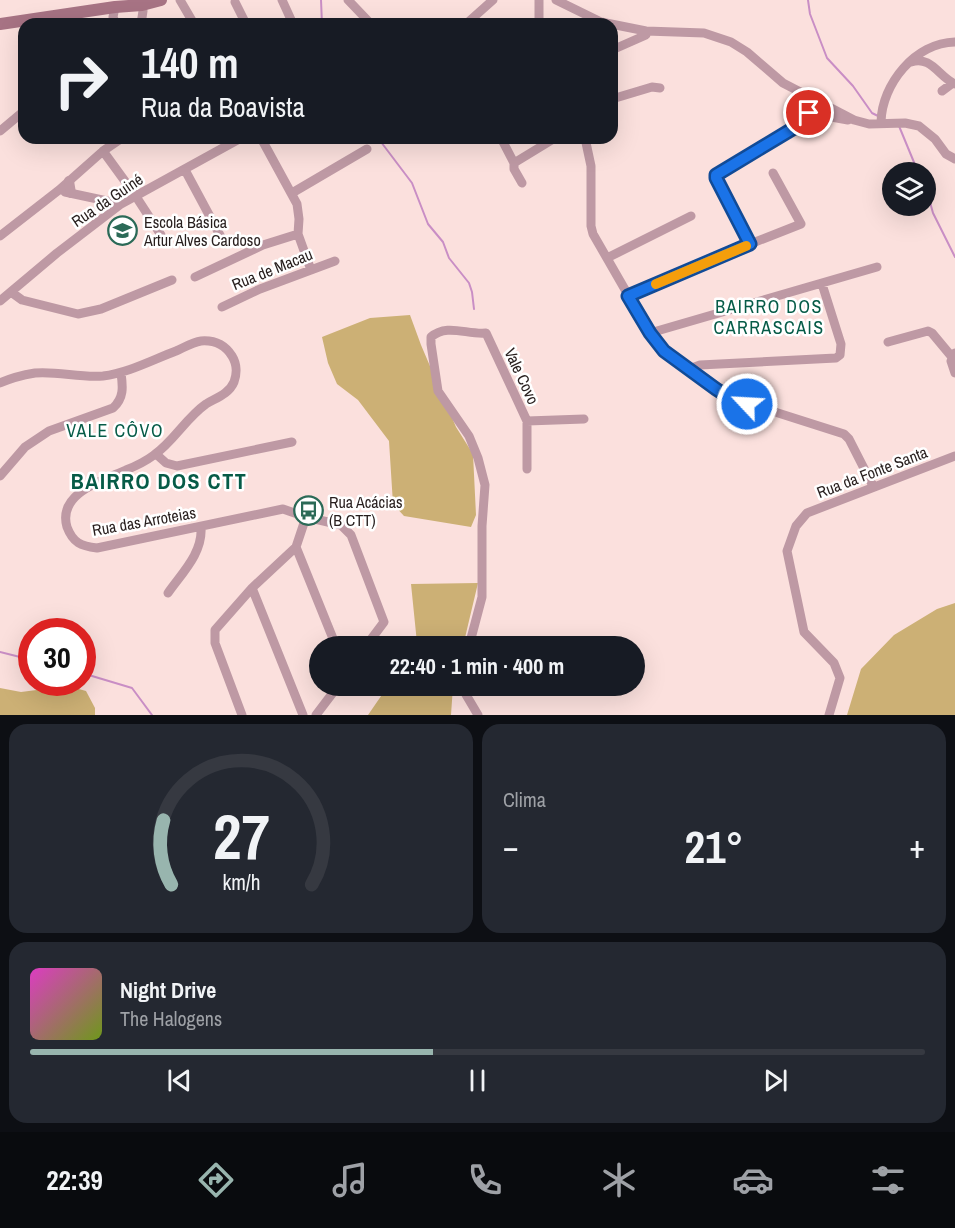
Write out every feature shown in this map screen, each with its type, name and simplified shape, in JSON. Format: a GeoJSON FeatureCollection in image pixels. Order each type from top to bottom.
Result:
{"type":"FeatureCollection","features":[{"type":"Feature","properties":{"kind":"main road"},"geometry":{"type":"LineString","coordinates":[[38,18],[111,5],[142,5],[161,0]]}},
{"type":"Feature","properties":{"kind":"main road"},"geometry":{"type":"LineString","coordinates":[[0,24],[18,22]]}},
{"type":"Feature","properties":{"kind":"street"},"geometry":{"type":"LineString","coordinates":[[180,0],[190,18]]}},
{"type":"Feature","properties":{"kind":"street"},"geometry":{"type":"LineString","coordinates":[[282,0],[290,18]]}},
{"type":"Feature","properties":{"kind":"street"},"geometry":{"type":"LineString","coordinates":[[348,0],[365,18]]}},
{"type":"Feature","properties":{"kind":"street"},"geometry":{"type":"LineString","coordinates":[[473,18],[493,0]]}},
{"type":"Feature","properties":{"kind":"street"},"geometry":{"type":"LineString","coordinates":[[539,0],[539,18]]}},
{"type":"Feature","properties":{"kind":"street"},"geometry":{"type":"LineString","coordinates":[[557,0],[593,18]]}},
{"type":"Feature","properties":{"kind":"street"},"geometry":{"type":"LineString","coordinates":[[236,2],[243,18]]}},
{"type":"Feature","properties":{"kind":"street"},"geometry":{"type":"LineString","coordinates":[[142,5],[142,18]]}},
{"type":"Feature","properties":{"kind":"street"},"geometry":{"type":"LineString","coordinates":[[618,25],[646,31],[704,33],[731,42],[747,52],[783,83],[854,120]]}},
{"type":"Feature","properties":{"kind":"street"},"geometry":{"type":"LineString","coordinates":[[618,48],[641,39],[646,35],[646,31]]}},
{"type":"Feature","properties":{"kind":"street"},"geometry":{"type":"LineString","coordinates":[[878,123],[892,83],[911,62],[927,50],[955,42]]}},
{"type":"Feature","properties":{"kind":"street"},"geometry":{"type":"LineString","coordinates":[[911,62],[918,60],[928,62],[954,84],[942,91]]}},
{"type":"Feature","properties":{"kind":"street"},"geometry":{"type":"LineString","coordinates":[[618,97],[652,87],[660,88]]}},
{"type":"Feature","properties":{"kind":"street"},"geometry":{"type":"LineString","coordinates":[[750,244],[716,175],[794,128],[804,115],[809,113],[845,121],[916,125],[935,139],[946,154],[955,159]]}},
{"type":"Feature","properties":{"kind":"street"},"geometry":{"type":"LineString","coordinates":[[0,131],[18,116]]}},
{"type":"Feature","properties":{"kind":"street"},"geometry":{"type":"LineString","coordinates":[[0,236],[57,192],[70,187],[103,151],[113,144]]}},
{"type":"Feature","properties":{"kind":"street","name":"Rua da Guiné"},"geometry":{"type":"LineString","coordinates":[[0,301],[121,204],[230,144]]}},
{"type":"Feature","properties":{"kind":"street"},"geometry":{"type":"LineString","coordinates":[[264,144],[297,204],[298,234],[311,270]]}},
{"type":"Feature","properties":{"kind":"street"},"geometry":{"type":"LineString","coordinates":[[504,144],[514,163],[514,170],[522,183]]}},
{"type":"Feature","properties":{"kind":"street"},"geometry":{"type":"LineString","coordinates":[[514,163],[545,144]]}},
{"type":"Feature","properties":{"kind":"street"},"geometry":{"type":"LineString","coordinates":[[586,144],[591,166],[591,226],[628,296],[650,333],[664,351],[730,398],[844,434],[849,439],[873,486]]}},
{"type":"Feature","properties":{"kind":"street"},"geometry":{"type":"LineString","coordinates":[[292,193],[367,150]]}},
{"type":"Feature","properties":{"kind":"street"},"geometry":{"type":"LineString","coordinates":[[103,151],[161,235]]}},
{"type":"Feature","properties":{"kind":"street"},"geometry":{"type":"LineString","coordinates":[[185,170],[222,239]]}},
{"type":"Feature","properties":{"kind":"street"},"geometry":{"type":"LineString","coordinates":[[628,296],[801,224],[773,173]]}},
{"type":"Feature","properties":{"kind":"street"},"geometry":{"type":"LineString","coordinates":[[70,187],[102,200],[121,204]]}},
{"type":"Feature","properties":{"kind":"street"},"geometry":{"type":"LineString","coordinates":[[100,220],[102,200]]}},
{"type":"Feature","properties":{"kind":"street"},"geometry":{"type":"LineString","coordinates":[[607,258],[691,216]]}},
{"type":"Feature","properties":{"kind":"street"},"geometry":{"type":"LineString","coordinates":[[195,277],[263,245],[298,234]]}},
{"type":"Feature","properties":{"kind":"street","name":"Rua de Macau"},"geometry":{"type":"LineString","coordinates":[[222,307],[260,289],[334,261]]}},
{"type":"Feature","properties":{"kind":"street"},"geometry":{"type":"LineString","coordinates":[[650,333],[877,267]]}},
{"type":"Feature","properties":{"kind":"street"},"geometry":{"type":"LineString","coordinates":[[11,292],[22,300],[78,314],[101,309],[172,280]]}},
{"type":"Feature","properties":{"kind":"street"},"geometry":{"type":"LineString","coordinates":[[689,369],[700,365],[836,358],[840,355],[841,344],[822,284]]}},
{"type":"Feature","properties":{"kind":"street","name":"Vale Covo"},"geometry":{"type":"LineString","coordinates":[[472,636],[482,597],[482,526],[485,485],[469,436],[438,391],[431,337],[441,331],[453,329],[469,333],[486,333],[527,421],[527,469]]}},
{"type":"Feature","properties":{"kind":"street"},"geometry":{"type":"LineString","coordinates":[[888,342],[927,331],[933,333],[953,355],[952,366],[955,373]]}},
{"type":"Feature","properties":{"kind":"street","name":"Rua das Arroteias"},"geometry":{"type":"LineString","coordinates":[[0,383],[18,376],[37,373],[83,376],[121,373],[199,341],[216,342],[234,358],[236,376],[232,387],[192,416],[156,454],[129,469],[95,483],[75,497],[70,503],[66,522],[75,542],[85,547],[97,548],[283,508],[306,517],[341,525],[351,535],[384,622],[374,636]]}},
{"type":"Feature","properties":{"kind":"street"},"geometry":{"type":"LineString","coordinates":[[0,476],[25,447],[49,431],[113,408],[119,403],[122,394],[121,373]]}},
{"type":"Feature","properties":{"kind":"street"},"geometry":{"type":"LineString","coordinates":[[527,421],[584,419]]}},
{"type":"Feature","properties":{"kind":"street"},"geometry":{"type":"LineString","coordinates":[[156,454],[166,463],[177,466],[292,442]]}},
{"type":"Feature","properties":{"kind":"street","name":"Rua da Fonte Santa"},"geometry":{"type":"LineString","coordinates":[[829,715],[840,678],[834,663],[804,632],[787,551],[796,526],[807,513],[955,456]]}},
{"type":"Feature","properties":{"kind":"street"},"geometry":{"type":"LineString","coordinates":[[242,715],[215,642],[215,630],[252,588],[296,547],[306,517]]}},
{"type":"Feature","properties":{"kind":"street"},"geometry":{"type":"LineString","coordinates":[[168,593],[199,549],[201,527]]}},
{"type":"Feature","properties":{"kind":"street"},"geometry":{"type":"LineString","coordinates":[[296,547],[332,636]]}},
{"type":"Feature","properties":{"kind":"street"},"geometry":{"type":"LineString","coordinates":[[252,588],[303,715]]}},
{"type":"Feature","properties":{"kind":"street"},"geometry":{"type":"LineString","coordinates":[[316,715],[330,696]]}},
{"type":"Feature","properties":{"kind":"street"},"geometry":{"type":"LineString","coordinates":[[467,696],[478,715]]}},
{"type":"Feature","properties":{"kind":"shaded area"},"geometry":{"type":"Polygon","coordinates":[[[410,315],[456,427],[473,454],[476,515],[471,527],[404,516],[393,504],[389,441],[358,400],[337,384],[328,363],[322,337],[370,318],[410,315]]]}},
{"type":"Feature","properties":{"kind":"shaded area"},"geometry":{"type":"Polygon","coordinates":[[[478,583],[465,636],[416,636],[411,584],[478,583]]]}},
{"type":"Feature","properties":{"kind":"shaded area"},"geometry":{"type":"Polygon","coordinates":[[[955,603],[955,715],[847,715],[861,669],[894,635],[937,609],[955,603]]]}},
{"type":"Feature","properties":{"kind":"shaded area"},"geometry":{"type":"Polygon","coordinates":[[[0,688],[18,691],[18,696],[89,696],[95,708],[95,715],[0,715],[0,688]]]}},
{"type":"Feature","properties":{"kind":"shaded area"},"geometry":{"type":"Polygon","coordinates":[[[381,696],[452,696],[451,715],[368,715],[381,696]]]}},
{"type":"Feature","properties":{"kind":"waterway"},"geometry":{"type":"LineString","coordinates":[[321,0],[322,18]]}},
{"type":"Feature","properties":{"kind":"waterway"},"geometry":{"type":"LineString","coordinates":[[808,0],[810,14],[827,58],[853,86],[872,113],[880,117]]}},
{"type":"Feature","properties":{"kind":"waterway"},"geometry":{"type":"LineString","coordinates":[[899,126],[914,162]]}},
{"type":"Feature","properties":{"kind":"waterway"},"geometry":{"type":"LineString","coordinates":[[383,144],[412,183],[428,224],[443,242],[449,258],[469,283],[474,309]]}},
{"type":"Feature","properties":{"kind":"waterway"},"geometry":{"type":"LineString","coordinates":[[934,216],[955,257]]}},
{"type":"Feature","properties":{"kind":"waterway"},"geometry":{"type":"LineString","coordinates":[[0,652],[18,656]]}},
{"type":"Feature","properties":{"kind":"waterway"},"geometry":{"type":"LineString","coordinates":[[96,677],[132,688],[152,715]]}},
{"type":"Feature","properties":{"kind":"slow traffic"},"geometry":{"type":"LineString","coordinates":[[656,284],[746,246]]}},
{"type":"Feature","properties":{"kind":"place","name":"Escola Básica Artur Alves Cardoso"},"geometry":{"type":"Point","coordinates":[123,231]}},
{"type":"Feature","properties":{"kind":"place","name":"Rua Acácias (B CTT)"},"geometry":{"type":"Point","coordinates":[308,511]}},
{"type":"Feature","properties":{"kind":"district","name":"BAIRRO DOS CARRASCAIS"},"geometry":{"type":"Point","coordinates":[769,316]}},
{"type":"Feature","properties":{"kind":"district","name":"VALE CÔVO"},"geometry":{"type":"Point","coordinates":[115,430]}},
{"type":"Feature","properties":{"kind":"district","name":"BAIRRO DOS CTT"},"geometry":{"type":"Point","coordinates":[159,481]}},
{"type":"Feature","properties":{"kind":"route"},"geometry":{"type":"LineString","coordinates":[[747,404],[730,398],[664,351],[650,333],[628,296],[750,244],[716,175],[794,128],[804,115],[809,113]]}}]}
